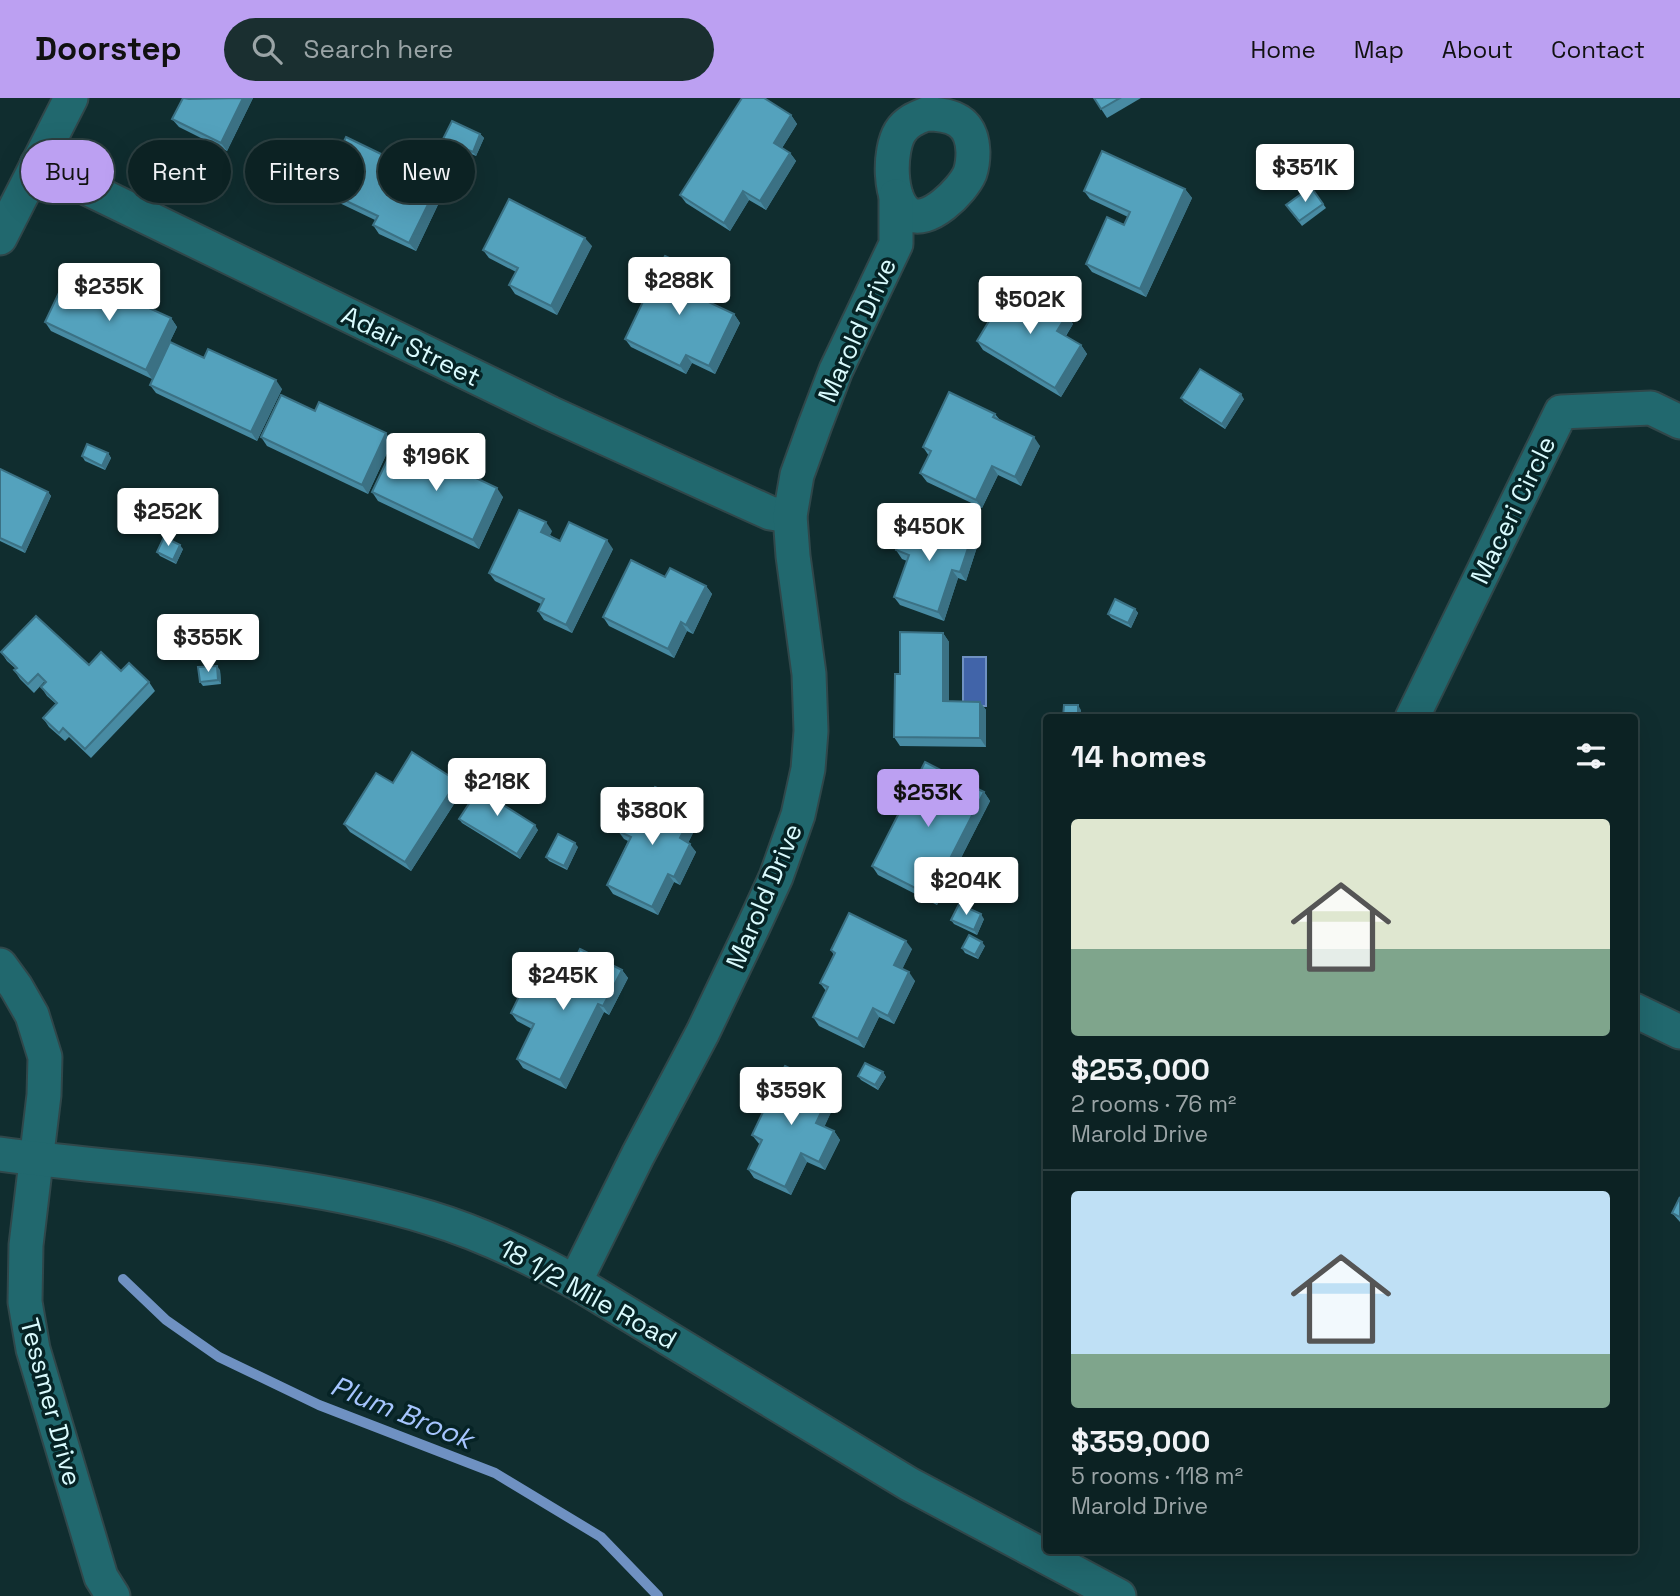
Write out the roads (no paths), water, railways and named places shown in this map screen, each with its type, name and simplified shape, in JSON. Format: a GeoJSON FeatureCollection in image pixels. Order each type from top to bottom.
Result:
{"type":"FeatureCollection","features":[{"type":"Feature","properties":{"kind":"street"},"geometry":{"type":"LineString","coordinates":[[49,140],[71,98]]}},
{"type":"Feature","properties":{"kind":"street","name":"Marold Drive"},"geometry":{"type":"LineString","coordinates":[[575,1282],[703,1032],[776,877],[798,815],[808,769],[811,731],[810,685],[790,516],[797,475],[836,370],[896,244],[961,188],[970,173],[972,139],[966,126],[954,117],[926,114],[911,120],[900,132],[892,163],[896,195],[896,244]]}},
{"type":"Feature","properties":{"kind":"street"},"geometry":{"type":"LineString","coordinates":[[896,195],[901,207],[909,215],[920,216],[935,211]]}},
{"type":"Feature","properties":{"kind":"street"},"geometry":{"type":"LineString","coordinates":[[0,237],[21,196]]}},
{"type":"Feature","properties":{"kind":"street","name":"Adair Street"},"geometry":{"type":"LineString","coordinates":[[114,201],[550,413],[770,513],[790,516]]}},
{"type":"Feature","properties":{"kind":"street","name":"Maceri Circle"},"geometry":{"type":"LineString","coordinates":[[1414,714],[1561,412],[1651,408],[1680,422]]}},
{"type":"Feature","properties":{"kind":"street","name":"Tessmer Drive"},"geometry":{"type":"LineString","coordinates":[[0,965],[32,1015],[45,1058],[44,1095],[24,1269],[24,1302],[31,1337],[101,1577],[113,1596]]}},
{"type":"Feature","properties":{"kind":"street"},"geometry":{"type":"LineString","coordinates":[[1638,1012],[1680,1031]]}},
{"type":"Feature","properties":{"kind":"street","name":"18 1/2 Mile Road"},"geometry":{"type":"LineString","coordinates":[[0,1154],[294,1188],[370,1202],[431,1218],[490,1240],[575,1282],[909,1484],[1119,1596]]}},
{"type":"Feature","properties":{"kind":"water"},"geometry":{"type":"Polygon","coordinates":[[[963,657],[986,657],[986,706],[963,706],[963,657]]]}},
{"type":"Feature","properties":{"kind":"waterway","name":"Plum Brook"},"geometry":{"type":"LineString","coordinates":[[123,1279],[166,1320],[219,1357],[319,1405],[495,1473],[601,1537],[658,1596]]}}]}
